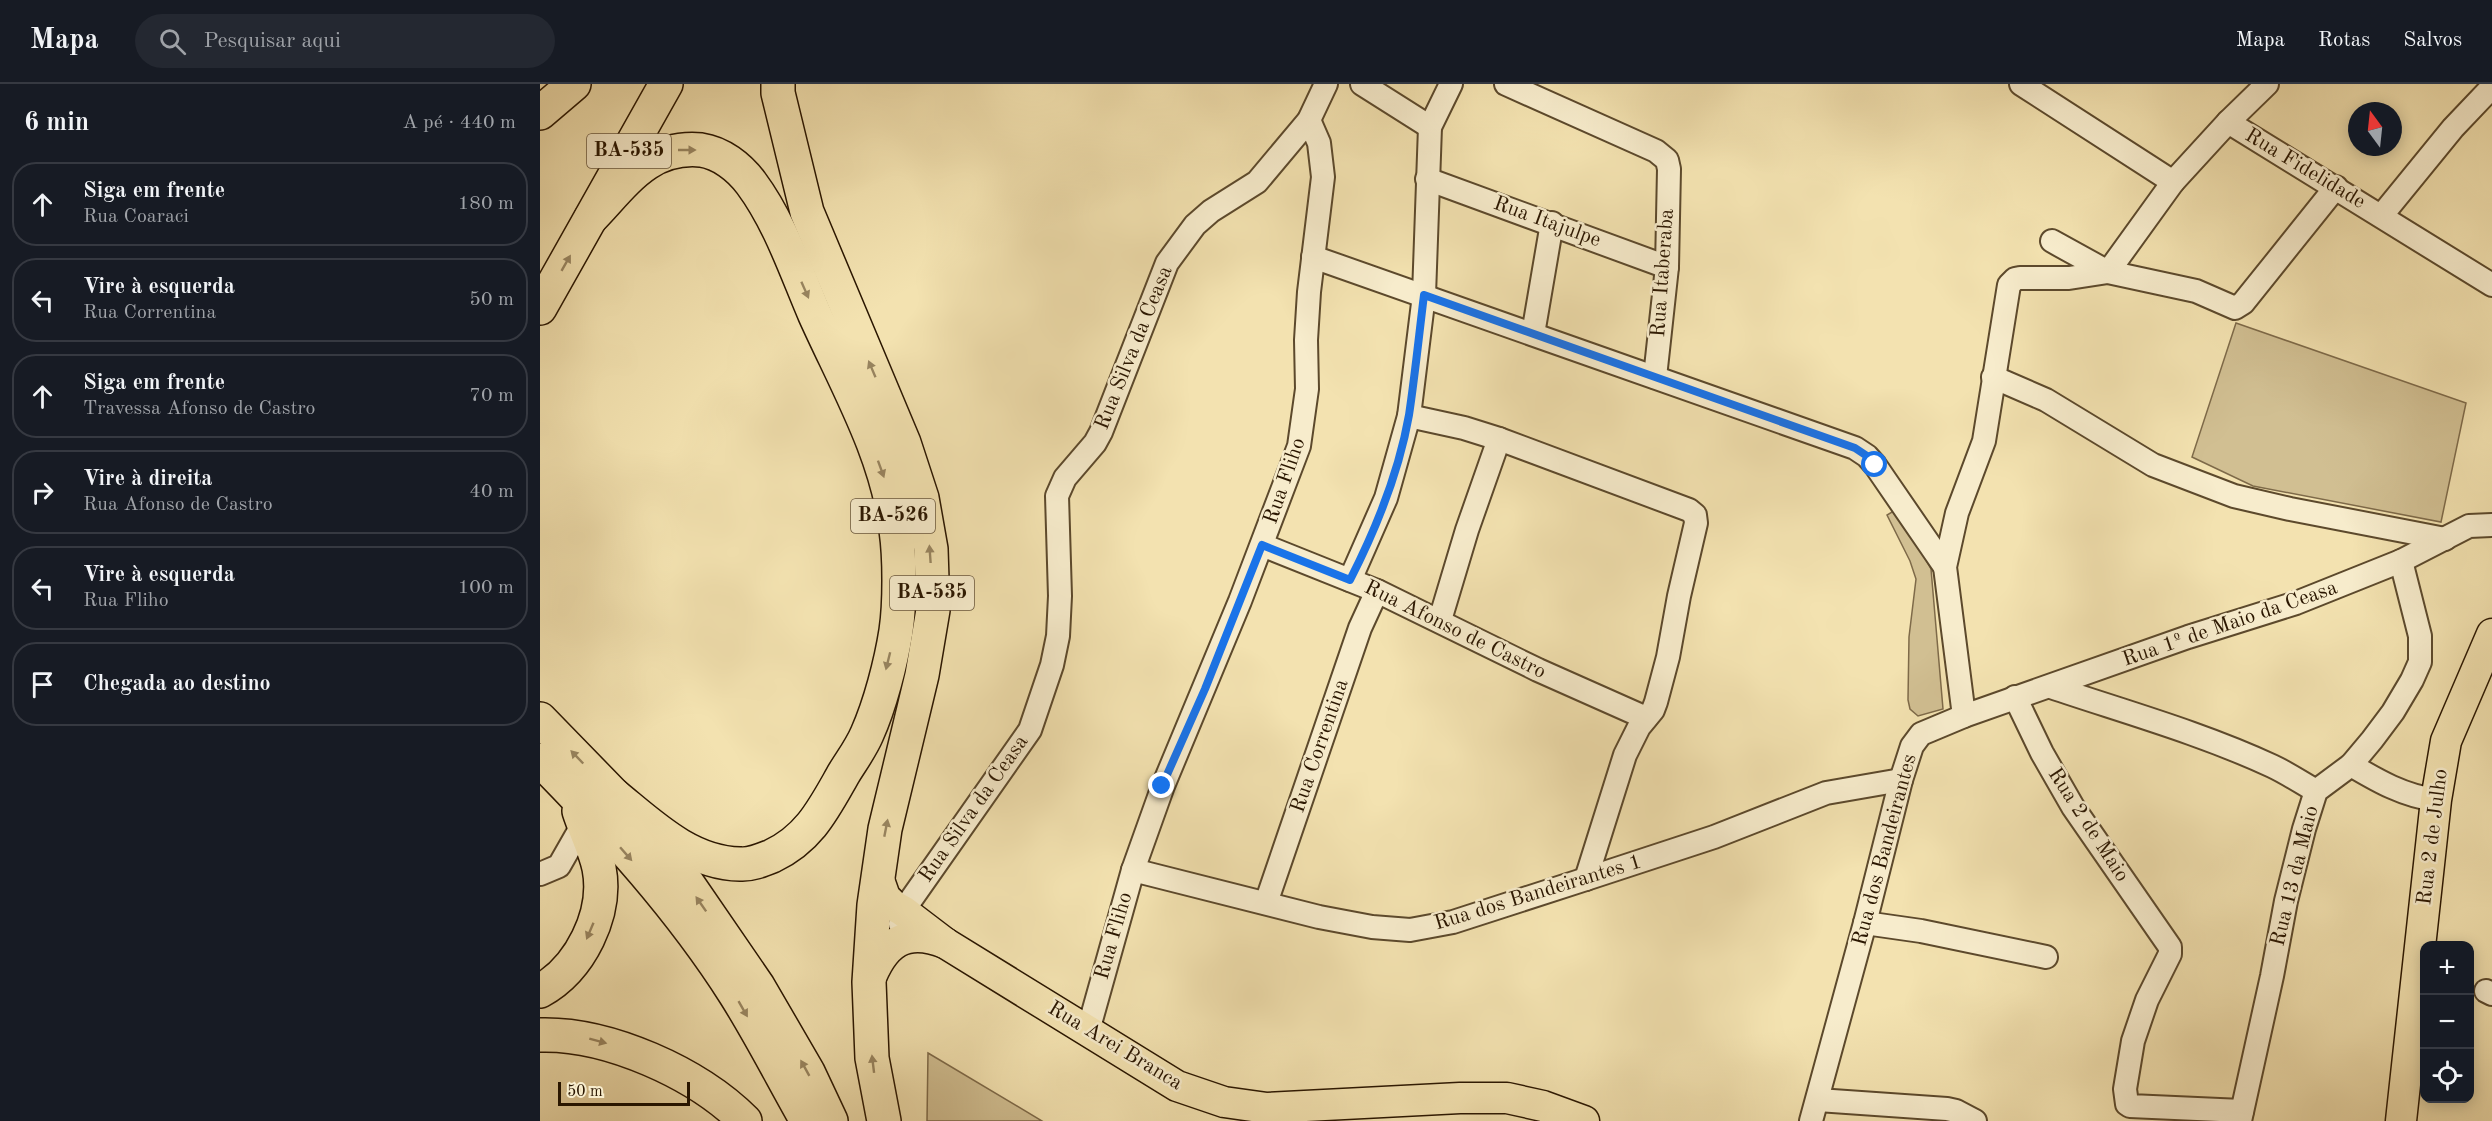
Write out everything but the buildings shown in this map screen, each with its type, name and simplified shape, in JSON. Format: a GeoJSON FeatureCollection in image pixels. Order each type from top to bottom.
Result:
{"type":"FeatureCollection","features":[{"type":"Feature","properties":{"kind":"highway"},"geometry":{"type":"LineString","coordinates":[[540,112],[574,84]]}},
{"type":"Feature","properties":{"kind":"highway","name":"BA-535"},"geometry":{"type":"LineString","coordinates":[[540,262],[642,84]]}},
{"type":"Feature","properties":{"kind":"highway","name":"BA-535"},"geometry":{"type":"LineString","coordinates":[[540,308],[666,84]]}},
{"type":"Feature","properties":{"kind":"highway","name":"BA-535"},"geometry":{"type":"LineString","coordinates":[[778,84],[778,93],[807,212],[904,443],[922,498],[931,549],[931,620],[922,675],[885,829],[878,877],[869,982],[872,1058],[884,1121]]}},
{"type":"Feature","properties":{"kind":"highway","name":"BA-526"},"geometry":{"type":"LineString","coordinates":[[591,218],[637,170],[652,158],[675,150],[703,150],[724,158],[739,170],[751,183],[784,242],[859,408],[886,482],[897,542],[896,630],[879,698],[867,734],[822,811],[804,835],[787,849],[764,860],[742,865],[711,861],[685,849],[659,832],[614,795]]}},
{"type":"Feature","properties":{"kind":"highway","name":"BA-526"},"geometry":{"type":"LineString","coordinates":[[540,719],[614,795],[688,884],[758,986],[808,1072],[831,1121]]}},
{"type":"Feature","properties":{"kind":"highway"},"geometry":{"type":"LineString","coordinates":[[540,760],[578,809],[671,906],[735,994],[807,1121]]}},
{"type":"Feature","properties":{"kind":"highway"},"geometry":{"type":"LineString","coordinates":[[540,991],[550,986],[576,958],[592,928],[601,896],[599,868],[578,809]]}},
{"type":"Feature","properties":{"kind":"highway"},"geometry":{"type":"LineString","coordinates":[[540,1035],[574,1036],[601,1041],[649,1060],[718,1097],[745,1121]]}},
{"type":"Feature","properties":{"kind":"main road","name":"Rua 2 de Julho"},"geometry":{"type":"LineString","coordinates":[[2401,1121],[2436,800],[2446,741],[2491,639]]}},
{"type":"Feature","properties":{"kind":"main road","name":"Rua Arei Branca"},"geometry":{"type":"LineString","coordinates":[[878,877],[885,897],[894,906],[945,943],[1177,1086],[1224,1102],[1267,1108],[1460,1098],[1507,1098],[1543,1106],[1584,1121]]}},
{"type":"Feature","properties":{"kind":"main road","name":"Rua Arei Branca"},"geometry":{"type":"LineString","coordinates":[[896,941],[912,936],[927,936],[945,943]]}},
{"type":"Feature","properties":{"kind":"main road"},"geometry":{"type":"LineString","coordinates":[[869,982],[878,963],[896,941]]}},
{"type":"Feature","properties":{"kind":"street","name":"Rua Silva da Ceasa"},"geometry":{"type":"LineString","coordinates":[[896,941],[903,911],[1030,730],[1052,665],[1058,636],[1060,596],[1057,496],[1065,478],[1095,443],[1101,432],[1167,263],[1195,225],[1211,211],[1257,182],[1309,120],[1326,84]]}},
{"type":"Feature","properties":{"kind":"street"},"geometry":{"type":"LineString","coordinates":[[1362,84],[1430,127]]}},
{"type":"Feature","properties":{"kind":"street"},"geometry":{"type":"LineString","coordinates":[[1350,580],[1386,498],[1408,416],[1424,295],[1430,127],[1451,84]]}},
{"type":"Feature","properties":{"kind":"street","name":"Rua Itaberaba"},"geometry":{"type":"LineString","coordinates":[[1506,84],[1656,151],[1667,160],[1669,169],[1667,267],[1655,377]]}},
{"type":"Feature","properties":{"kind":"street"},"geometry":{"type":"LineString","coordinates":[[2021,84],[2173,182]]}},
{"type":"Feature","properties":{"kind":"street"},"geometry":{"type":"LineString","coordinates":[[1964,716],[1945,567],[1957,513],[1984,441],[2008,288],[2015,279],[2069,279],[2108,272],[2173,182],[2228,122],[2268,84]]}},
{"type":"Feature","properties":{"kind":"street","name":"Rua Fidelidade"},"geometry":{"type":"LineString","coordinates":[[2382,215],[2453,128],[2492,87]]}},
{"type":"Feature","properties":{"kind":"street","name":"Rua Fliho"},"geometry":{"type":"LineString","coordinates":[[1088,1031],[1133,870],[1162,786],[1205,689],[1291,471],[1305,417],[1306,340],[1324,168],[1319,144],[1309,120]]}},
{"type":"Feature","properties":{"kind":"street","name":"Rua Fidelidade"},"geometry":{"type":"LineString","coordinates":[[2228,122],[2492,285]]}},
{"type":"Feature","properties":{"kind":"street","name":"Rua Itajulpe"},"geometry":{"type":"LineString","coordinates":[[1427,179],[1667,267]]}},
{"type":"Feature","properties":{"kind":"street"},"geometry":{"type":"LineString","coordinates":[[2052,241],[2108,272],[2196,291],[2231,307],[2243,303],[2336,188]]}},
{"type":"Feature","properties":{"kind":"street"},"geometry":{"type":"LineString","coordinates":[[1533,334],[1552,223]]}},
{"type":"Feature","properties":{"kind":"street"},"geometry":{"type":"LineString","coordinates":[[1313,257],[1855,448],[1875,465],[1945,567]]}},
{"type":"Feature","properties":{"kind":"street"},"geometry":{"type":"LineString","coordinates":[[1993,377],[2046,400],[2153,465],[2234,496],[2290,509],[2445,538]]}},
{"type":"Feature","properties":{"kind":"street"},"geometry":{"type":"LineString","coordinates":[[1408,416],[1464,428],[1499,439],[1689,510],[1695,515],[1696,523],[1668,657],[1656,702],[1632,739],[1625,755],[1586,879]]}},
{"type":"Feature","properties":{"kind":"street"},"geometry":{"type":"LineString","coordinates":[[1440,620],[1467,530],[1499,439]]}},
{"type":"Feature","properties":{"kind":"street","name":"Rua 1º de Maio da Ceasa"},"geometry":{"type":"LineString","coordinates":[[1964,716],[2187,638],[2296,603],[2402,561],[2469,526],[2492,525]]}},
{"type":"Feature","properties":{"kind":"street","name":"Rua Afonso de Castro"},"geometry":{"type":"LineString","coordinates":[[1262,545],[1377,591],[1538,670],[1646,718]]}},
{"type":"Feature","properties":{"kind":"street","name":"Rua 13 da Maio"},"geometry":{"type":"LineString","coordinates":[[2241,1116],[2286,900],[2316,791],[2351,765],[2394,712],[2420,662],[2420,636],[2402,561]]}},
{"type":"Feature","properties":{"kind":"street","name":"Rua Correntina"},"geometry":{"type":"LineString","coordinates":[[1266,903],[1360,628],[1377,591]]}},
{"type":"Feature","properties":{"kind":"street"},"geometry":{"type":"LineString","coordinates":[[2050,687],[2144,717],[2217,744],[2273,766],[2316,791]]}},
{"type":"Feature","properties":{"kind":"street","name":"Rua 2 de Maio"},"geometry":{"type":"LineString","coordinates":[[2015,698],[2042,753],[2073,807],[2170,947],[2170,954],[2147,1000],[2133,1041],[2126,1102],[2130,1106],[2241,1116]]}},
{"type":"Feature","properties":{"kind":"street","name":"Rua dos Bandeirantes"},"geometry":{"type":"LineString","coordinates":[[1815,1111],[1901,780],[1912,746],[1921,734],[1964,716]]}},
{"type":"Feature","properties":{"kind":"street"},"geometry":{"type":"LineString","coordinates":[[2351,765],[2393,788],[2417,797],[2436,800]]}},
{"type":"Feature","properties":{"kind":"street","name":"Rua dos Bandeirantes 1"},"geometry":{"type":"LineString","coordinates":[[1133,870],[1372,927],[1410,930],[1453,922],[1714,837],[1826,792],[1901,780]]}},
{"type":"Feature","properties":{"kind":"street"},"geometry":{"type":"LineString","coordinates":[[540,874],[559,866],[578,809]]}},
{"type":"Feature","properties":{"kind":"street"},"geometry":{"type":"LineString","coordinates":[[1865,922],[2046,957]]}},
{"type":"Feature","properties":{"kind":"street"},"geometry":{"type":"LineString","coordinates":[[1815,1111],[1947,1109],[1976,1121]]}},
{"type":"Feature","properties":{"kind":"shaded area"},"geometry":{"type":"Polygon","coordinates":[[[2236,323],[2466,403],[2441,522],[2253,486],[2192,457],[2236,323]]]}},
{"type":"Feature","properties":{"kind":"shaded area"},"geometry":{"type":"Polygon","coordinates":[[[1897,509],[1931,569],[1943,709],[1918,716],[1910,709],[1908,700],[1909,637],[1916,579],[1910,561],[1887,515],[1897,509]]]}},
{"type":"Feature","properties":{"kind":"shaded area"},"geometry":{"type":"Polygon","coordinates":[[[928,1053],[1042,1121],[927,1121],[928,1053]]]}},
{"type":"Feature","properties":{"kind":"route"},"geometry":{"type":"LineString","coordinates":[[1162,786],[1205,689],[1262,545],[1350,580],[1363,555],[1386,498],[1396,465],[1408,416],[1424,295],[1855,448],[1875,465]]}}]}
